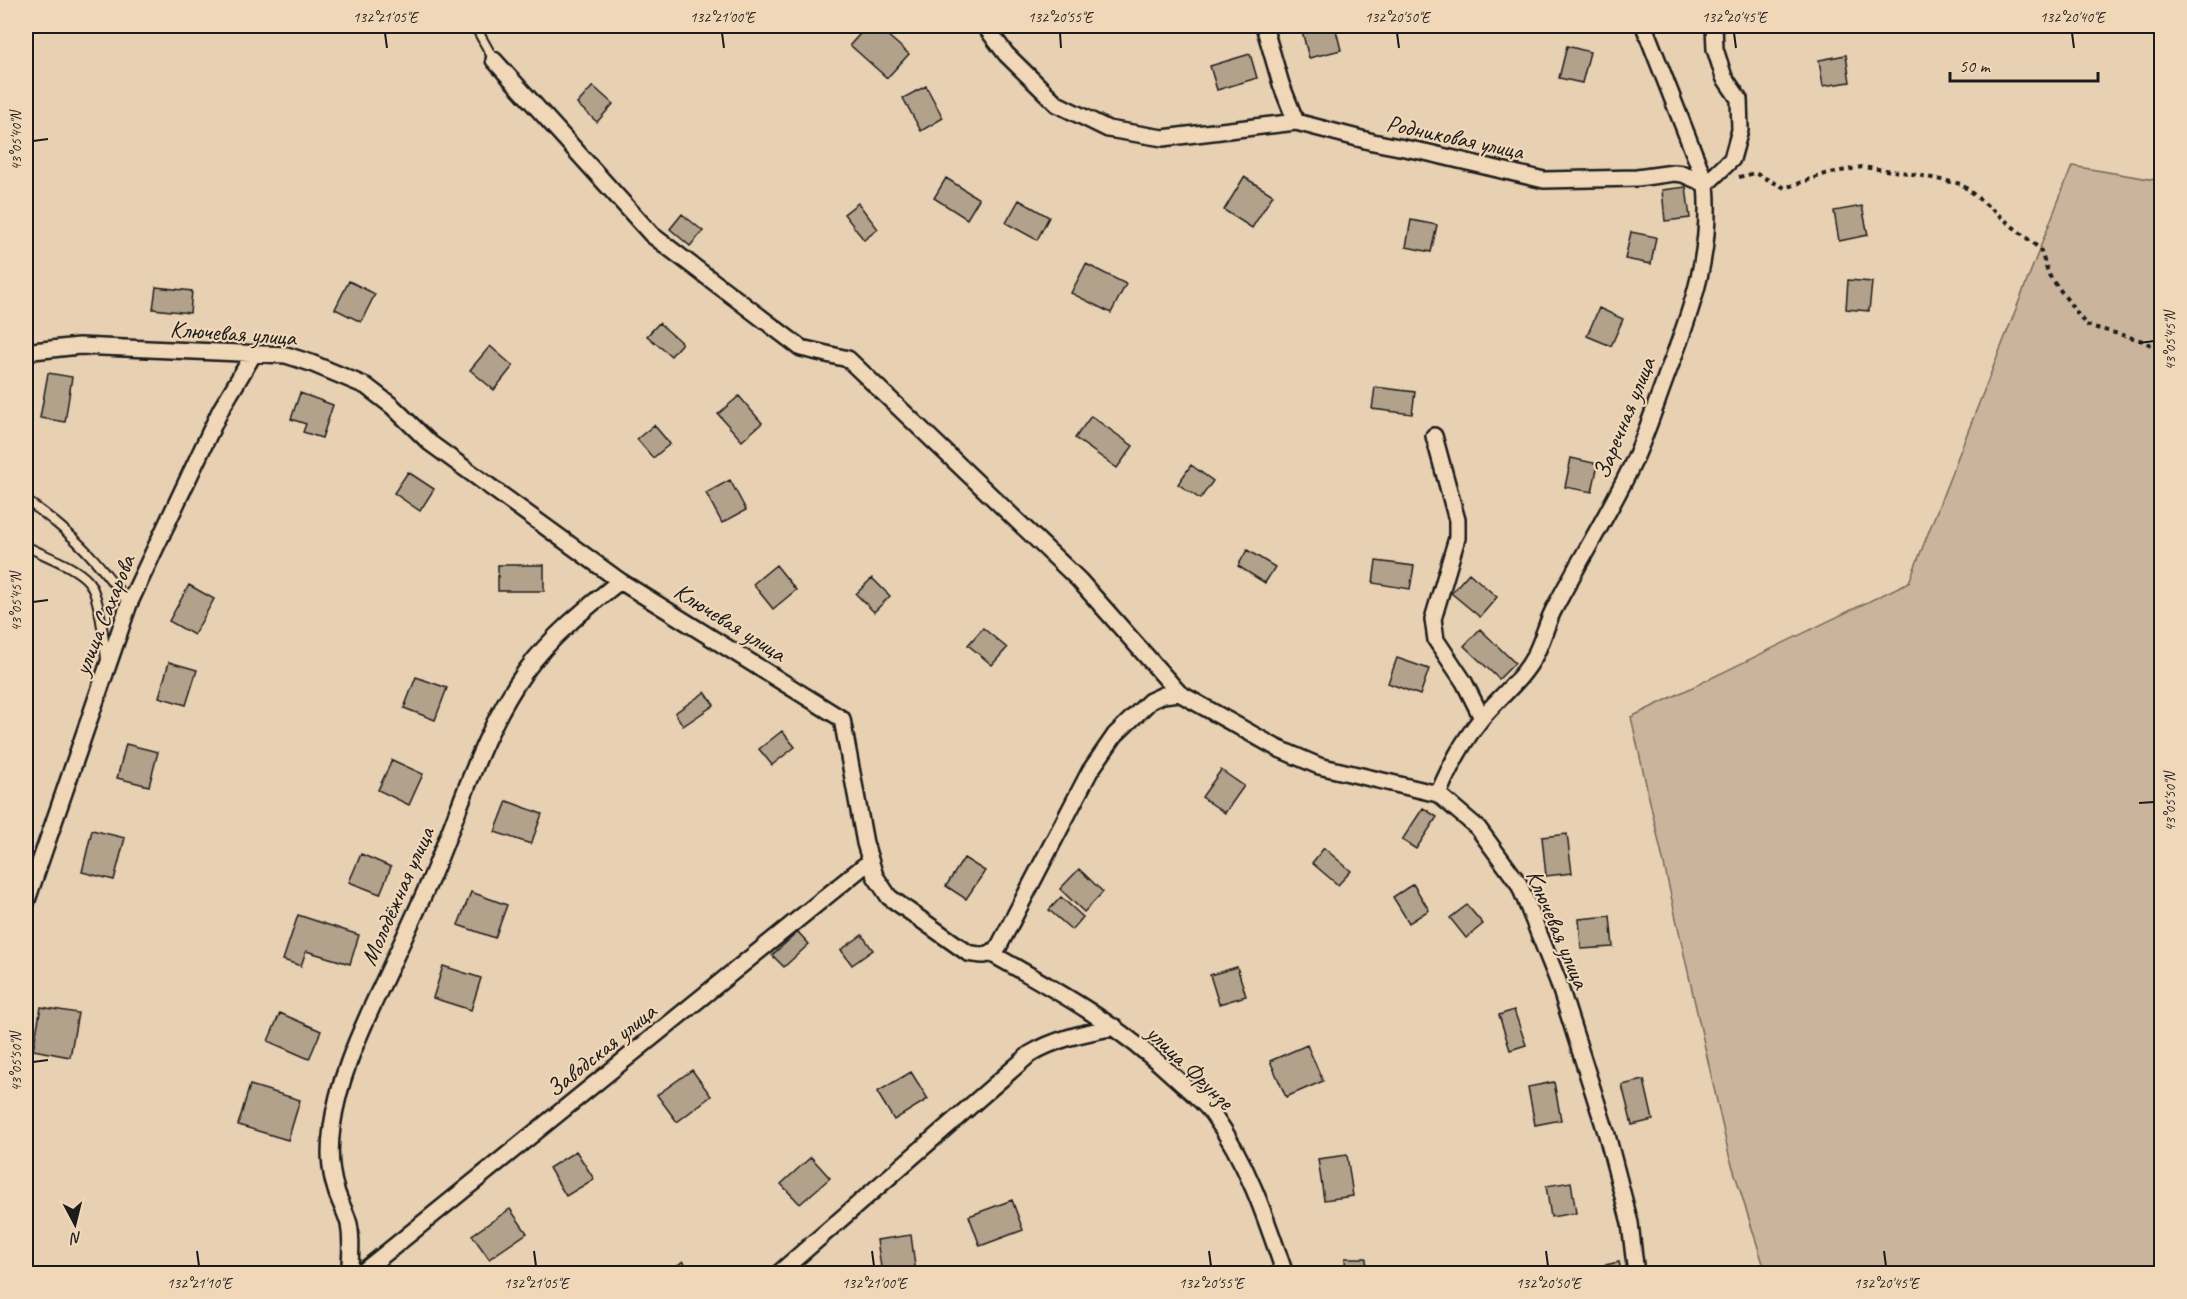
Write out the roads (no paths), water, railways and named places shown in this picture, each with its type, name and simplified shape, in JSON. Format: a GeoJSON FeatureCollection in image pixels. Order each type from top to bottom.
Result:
{"type":"FeatureCollection","features":[{"type":"Feature","properties":{"kind":"street"},"geometry":{"type":"LineString","coordinates":[[985,26],[1006,54],[1057,104],[1108,129],[1163,138],[1296,122],[1281,84],[1263,26]]}},
{"type":"Feature","properties":{"kind":"street","name":"Заречная улица"},"geometry":{"type":"LineString","coordinates":[[1438,794],[1459,748],[1482,718],[1518,680],[1534,657],[1552,612],[1634,461],[1686,323],[1700,278],[1707,241],[1706,184],[1644,26]]}},
{"type":"Feature","properties":{"kind":"street"},"geometry":{"type":"LineString","coordinates":[[1706,184],[1732,159],[1740,130],[1739,99],[1724,77],[1715,49],[1714,26]]}},
{"type":"Feature","properties":{"kind":"street","name":"Ключевая улица"},"geometry":{"type":"LineString","coordinates":[[494,60],[652,235],[801,348],[848,359],[1079,580],[1179,693],[1277,748],[1319,766],[1438,794],[1478,828],[1519,884],[1558,981],[1607,1135],[1630,1222],[1636,1274]]}},
{"type":"Feature","properties":{"kind":"street","name":"Родниковая улица"},"geometry":{"type":"LineString","coordinates":[[1296,122],[1373,142],[1544,180],[1636,178],[1674,173],[1683,174],[1706,184]]}},
{"type":"Feature","properties":{"kind":"street","name":"Ключевая улица"},"geometry":{"type":"LineString","coordinates":[[26,356],[33,351],[80,346],[286,355],[366,386],[392,406],[430,443],[620,581],[842,719],[870,861],[875,876],[889,897],[968,953],[982,956],[992,954]]}},
{"type":"Feature","properties":{"kind":"street","name":"улица Сахарова"},"geometry":{"type":"LineString","coordinates":[[26,903],[129,604],[221,409],[253,355]]}},
{"type":"Feature","properties":{"kind":"street"},"geometry":{"type":"LineString","coordinates":[[1434,436],[1457,520],[1456,538],[1433,619],[1436,640],[1464,682],[1482,718]]}},
{"type":"Feature","properties":{"kind":"street","name":"Молодёжная улица"},"geometry":{"type":"LineString","coordinates":[[350,1274],[349,1223],[336,1190],[329,1158],[332,1124],[341,1085],[361,1030],[430,881],[494,723],[509,696],[526,671],[552,641],[581,612],[620,581]]}},
{"type":"Feature","properties":{"kind":"street"},"geometry":{"type":"LineString","coordinates":[[992,954],[999,946],[1090,771],[1115,735],[1150,701],[1163,695],[1179,693]]}},
{"type":"Feature","properties":{"kind":"street","name":"Заводская улица"},"geometry":{"type":"LineString","coordinates":[[360,1274],[870,861]]}},
{"type":"Feature","properties":{"kind":"street","name":"улица Фрунзе"},"geometry":{"type":"LineString","coordinates":[[992,954],[1075,1001],[1115,1027],[1171,1073],[1211,1111],[1232,1145],[1263,1207],[1285,1274]]}},
{"type":"Feature","properties":{"kind":"street"},"geometry":{"type":"LineString","coordinates":[[778,1274],[1030,1054],[1049,1043],[1067,1037],[1115,1027]]}},
{"type":"Feature","properties":{"kind":"lane"},"geometry":{"type":"LineString","coordinates":[[475,26],[494,60]]}},
{"type":"Feature","properties":{"kind":"lane"},"geometry":{"type":"LineString","coordinates":[[26,501],[81,544],[129,604]]}},
{"type":"Feature","properties":{"kind":"lane"},"geometry":{"type":"LineString","coordinates":[[26,548],[68,567],[89,582],[101,617],[107,666]]}}]}
